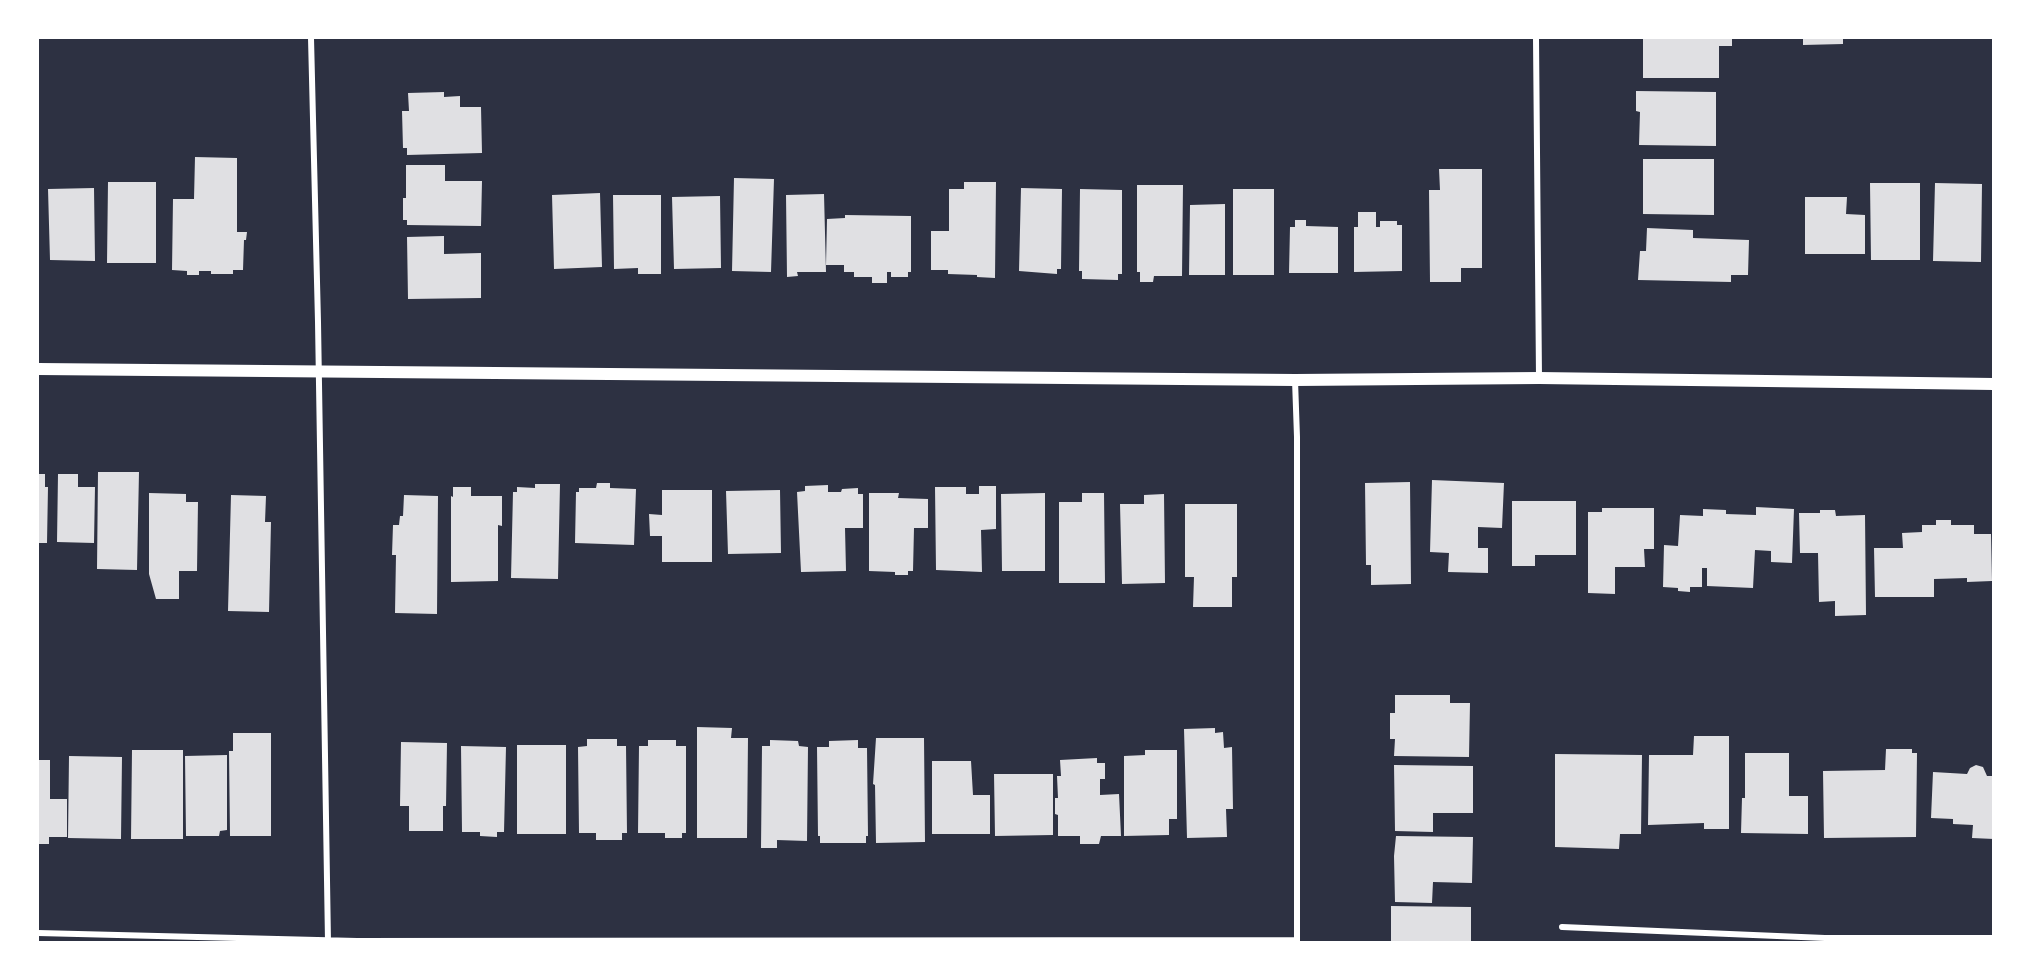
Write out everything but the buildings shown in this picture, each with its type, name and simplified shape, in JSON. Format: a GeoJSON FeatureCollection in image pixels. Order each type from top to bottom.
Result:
{"type":"FeatureCollection","features":[{"type":"Feature","properties":{"kind":"main road"},"geometry":{"type":"LineString","coordinates":[[38,369],[1295,380],[1539,378],[1994,384]]}},
{"type":"Feature","properties":{"kind":"street"},"geometry":{"type":"LineString","coordinates":[[311,38],[328,942]]}},
{"type":"Feature","properties":{"kind":"street"},"geometry":{"type":"LineString","coordinates":[[1536,38],[1539,378]]}},
{"type":"Feature","properties":{"kind":"street"},"geometry":{"type":"LineString","coordinates":[[38,933],[328,942],[1297,941],[1295,380]]}},
{"type":"Feature","properties":{"kind":"street"},"geometry":{"type":"LineString","coordinates":[[1562,927],[1825,940],[1994,938]]}}]}
